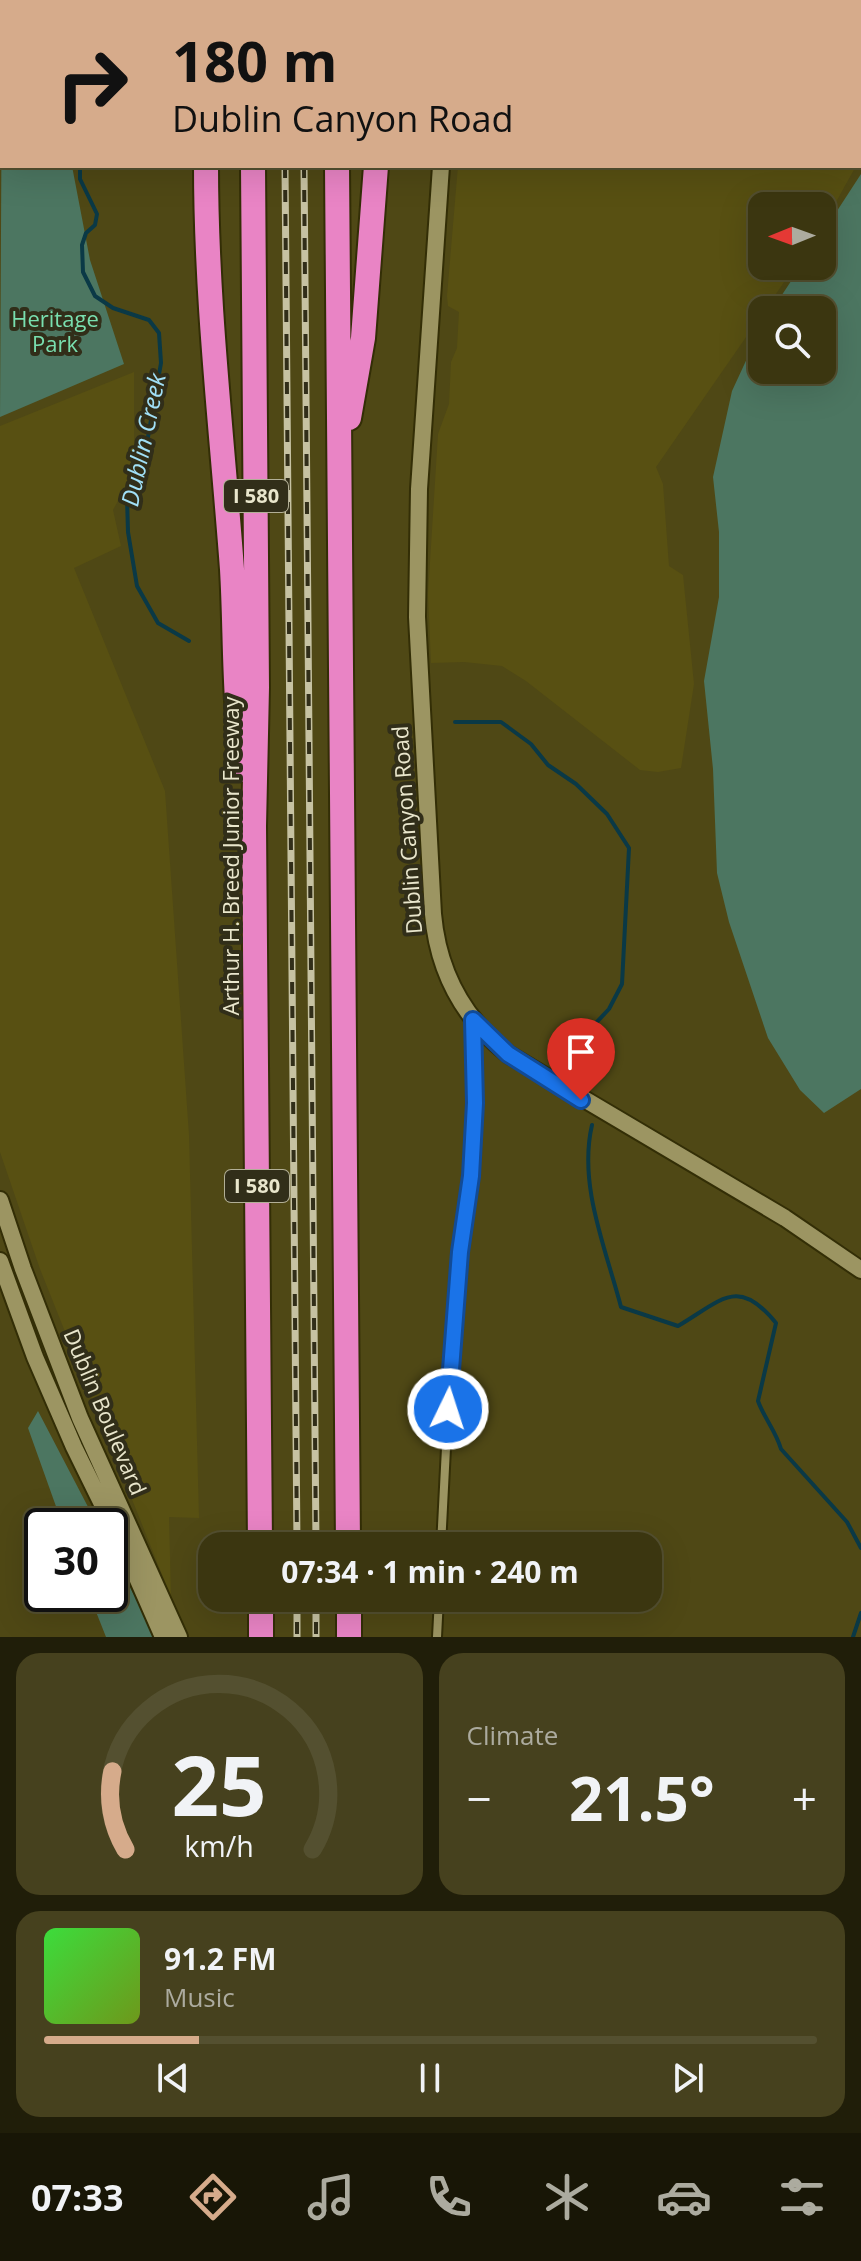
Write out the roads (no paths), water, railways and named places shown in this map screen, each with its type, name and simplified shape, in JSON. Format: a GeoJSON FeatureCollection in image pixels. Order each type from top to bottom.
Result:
{"type":"FeatureCollection","features":[{"type":"Feature","properties":{"kind":"highway"},"geometry":{"type":"LineString","coordinates":[[206,168],[206,243],[232,571],[237,711],[254,826]]}},
{"type":"Feature","properties":{"kind":"highway","name":"Arthur H. Breed Junior Freeway"},"geometry":{"type":"LineString","coordinates":[[253,168],[260,1532]]}},
{"type":"Feature","properties":{"kind":"highway"},"geometry":{"type":"LineString","coordinates":[[337,168],[348,1532]]}},
{"type":"Feature","properties":{"kind":"highway"},"geometry":{"type":"LineString","coordinates":[[340,451],[355,393],[361,352],[376,168]]}},
{"type":"Feature","properties":{"kind":"highway"},"geometry":{"type":"LineString","coordinates":[[261,1612],[261,1637]]}},
{"type":"Feature","properties":{"kind":"highway"},"geometry":{"type":"LineString","coordinates":[[349,1612],[349,1637]]}},
{"type":"Feature","properties":{"kind":"main road","name":"Dublin Canyon Road"},"geometry":{"type":"LineString","coordinates":[[441,168],[419,489],[417,617],[435,936],[448,979],[473,1020],[491,1040],[533,1071],[785,1218],[861,1270]]}},
{"type":"Feature","properties":{"kind":"main road","name":"Dublin Boulevard"},"geometry":{"type":"LineString","coordinates":[[1,1208],[80,1418],[179,1637]]}},
{"type":"Feature","properties":{"kind":"main road","name":"Dublin Boulevard"},"geometry":{"type":"LineString","coordinates":[[0,1261],[35,1357],[68,1434],[163,1637]]}},
{"type":"Feature","properties":{"kind":"street"},"geometry":{"type":"LineString","coordinates":[[442,1532],[460,1252],[471,1176],[475,1103],[473,1020]]}},
{"type":"Feature","properties":{"kind":"street"},"geometry":{"type":"LineString","coordinates":[[437,1637],[438,1612]]}},
{"type":"Feature","properties":{"kind":"waterway","name":"Dublin Creek"},"geometry":{"type":"LineString","coordinates":[[80,168],[80,179],[97,214],[95,225],[86,233],[82,245],[83,272],[95,296],[113,308],[149,320],[159,333],[161,363],[145,454],[127,498],[128,532],[137,586],[158,623],[189,641]]}},
{"type":"Feature","properties":{"kind":"waterway","name":"Dublin Creek"},"geometry":{"type":"LineString","coordinates":[[455,722],[501,722],[531,744],[548,765],[576,784],[607,814],[629,848],[622,984],[609,1009],[580,1040],[577,1054],[586,1086]]}},
{"type":"Feature","properties":{"kind":"waterway","name":"Dublin Creek"},"geometry":{"type":"LineString","coordinates":[[592,1125],[589,1148],[591,1194],[621,1307],[678,1326],[729,1297],[740,1296],[763,1309],[776,1323],[758,1401],[781,1449],[847,1522],[861,1548]]}},
{"type":"Feature","properties":{"kind":"waterway","name":"Dublin Creek"},"geometry":{"type":"LineString","coordinates":[[853,1637],[861,1613]]}},
{"type":"Feature","properties":{"kind":"railway"},"geometry":{"type":"LineString","coordinates":[[285,168],[297,1532]]}},
{"type":"Feature","properties":{"kind":"railway"},"geometry":{"type":"LineString","coordinates":[[304,168],[316,1532]]}},
{"type":"Feature","properties":{"kind":"railway"},"geometry":{"type":"LineString","coordinates":[[297,1612],[297,1637]]}},
{"type":"Feature","properties":{"kind":"railway"},"geometry":{"type":"LineString","coordinates":[[316,1612],[316,1637]]}},
{"type":"Feature","properties":{"kind":"park label","name":"Heritage Park"},"geometry":{"type":"Point","coordinates":[55,332]}}]}
